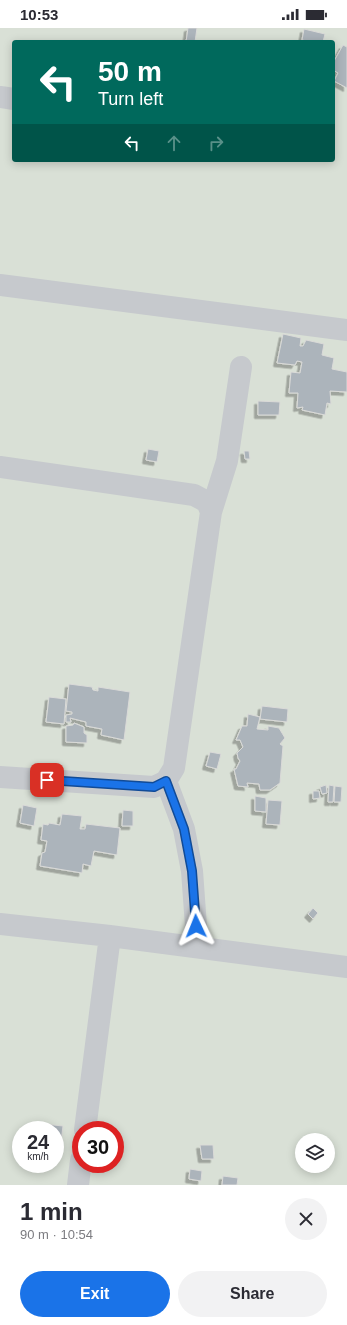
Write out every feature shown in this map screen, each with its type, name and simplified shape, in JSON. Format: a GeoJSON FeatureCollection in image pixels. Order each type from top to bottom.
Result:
{"type":"FeatureCollection","features":[{"type":"Feature","properties":{"kind":"street"},"geometry":{"type":"LineString","coordinates":[[0,97],[12,99]]}},
{"type":"Feature","properties":{"kind":"street"},"geometry":{"type":"LineString","coordinates":[[0,285],[347,330]]}},
{"type":"Feature","properties":{"kind":"street"},"geometry":{"type":"LineString","coordinates":[[1,782],[154,787],[166,781],[174,768],[211,512],[227,461],[241,367]]}},
{"type":"Feature","properties":{"kind":"street"},"geometry":{"type":"LineString","coordinates":[[0,467],[194,494],[207,502],[211,512]]}},
{"type":"Feature","properties":{"kind":"street"},"geometry":{"type":"LineString","coordinates":[[166,781],[184,829],[192,871],[196,926],[193,946]]}},
{"type":"Feature","properties":{"kind":"street"},"geometry":{"type":"LineString","coordinates":[[0,924],[193,946],[347,966]]}},
{"type":"Feature","properties":{"kind":"street"},"geometry":{"type":"LineString","coordinates":[[86,1121],[110,936]]}},
{"type":"Feature","properties":{"kind":"street"},"geometry":{"type":"LineString","coordinates":[[78,1185],[79,1173]]}},
{"type":"Feature","properties":{"kind":"shaded area"},"geometry":{"type":"Polygon","coordinates":[[[0,28],[347,28],[347,1185],[0,1185],[0,28]]]}},
{"type":"Feature","properties":{"kind":"building"},"geometry":{"type":"Polygon","coordinates":[[[188,28],[197,28],[195,40],[186,40],[188,28]]]}},
{"type":"Feature","properties":{"kind":"building"},"geometry":{"type":"Polygon","coordinates":[[[304,29],[325,34],[324,40],[302,40],[304,29]]]}},
{"type":"Feature","properties":{"kind":"building"},"geometry":{"type":"Polygon","coordinates":[[[343,45],[347,47],[347,88],[335,82],[338,73],[335,71],[335,59],[343,45]]]}},
{"type":"Feature","properties":{"kind":"building"},"geometry":{"type":"Polygon","coordinates":[[[283,334],[301,338],[300,346],[303,346],[306,340],[324,344],[322,355],[334,358],[332,369],[347,372],[347,392],[330,391],[331,404],[327,403],[325,415],[302,410],[303,407],[297,408],[298,393],[289,393],[291,372],[300,373],[302,362],[297,361],[295,365],[277,363],[283,334]]]}},
{"type":"Feature","properties":{"kind":"building"},"geometry":{"type":"Polygon","coordinates":[[[258,401],[280,402],[279,415],[258,415],[258,401]]]}},
{"type":"Feature","properties":{"kind":"building"},"geometry":{"type":"Polygon","coordinates":[[[148,449],[159,451],[157,462],[146,460],[148,449]]]}},
{"type":"Feature","properties":{"kind":"building"},"geometry":{"type":"Polygon","coordinates":[[[244,451],[249,451],[250,459],[245,459],[244,451]]]}},
{"type":"Feature","properties":{"kind":"building"},"geometry":{"type":"Polygon","coordinates":[[[69,684],[92,687],[93,690],[98,691],[98,687],[130,692],[124,740],[101,735],[102,729],[86,726],[86,722],[70,718],[71,722],[66,722],[66,715],[72,714],[72,712],[66,711],[69,684]]]}},
{"type":"Feature","properties":{"kind":"building"},"geometry":{"type":"Polygon","coordinates":[[[49,697],[66,699],[64,724],[46,722],[49,697]]]}},
{"type":"Feature","properties":{"kind":"building"},"geometry":{"type":"Polygon","coordinates":[[[262,706],[288,709],[287,722],[260,719],[262,706]]]}},
{"type":"Feature","properties":{"kind":"building"},"geometry":{"type":"Polygon","coordinates":[[[248,714],[260,717],[257,729],[268,730],[268,726],[279,728],[285,738],[280,744],[283,746],[280,783],[270,790],[260,790],[259,784],[247,783],[248,787],[238,786],[234,769],[236,769],[240,761],[237,753],[243,747],[240,740],[236,740],[242,726],[247,726],[248,714]]]}},
{"type":"Feature","properties":{"kind":"building"},"geometry":{"type":"Polygon","coordinates":[[[74,723],[84,727],[84,733],[87,735],[87,743],[66,742],[66,726],[73,725],[74,723]]]}},
{"type":"Feature","properties":{"kind":"building"},"geometry":{"type":"Polygon","coordinates":[[[210,752],[221,754],[217,769],[206,766],[210,752]]]}},
{"type":"Feature","properties":{"kind":"building"},"geometry":{"type":"Polygon","coordinates":[[[326,785],[327,793],[322,794],[320,787],[326,785]]]}},
{"type":"Feature","properties":{"kind":"building"},"geometry":{"type":"Polygon","coordinates":[[[329,785],[334,786],[333,802],[328,802],[329,785]]]}},
{"type":"Feature","properties":{"kind":"building"},"geometry":{"type":"Polygon","coordinates":[[[335,786],[342,787],[341,802],[334,802],[335,786]]]}},
{"type":"Feature","properties":{"kind":"building"},"geometry":{"type":"Polygon","coordinates":[[[313,791],[319,791],[320,798],[313,799],[313,791]]]}},
{"type":"Feature","properties":{"kind":"building"},"geometry":{"type":"Polygon","coordinates":[[[255,796],[266,798],[266,812],[255,811],[255,796]]]}},
{"type":"Feature","properties":{"kind":"building"},"geometry":{"type":"Polygon","coordinates":[[[268,800],[282,801],[280,825],[266,824],[268,800]]]}},
{"type":"Feature","properties":{"kind":"building"},"geometry":{"type":"Polygon","coordinates":[[[23,805],[37,808],[34,826],[20,823],[23,805]]]}},
{"type":"Feature","properties":{"kind":"building"},"geometry":{"type":"Polygon","coordinates":[[[123,810],[133,811],[133,826],[122,826],[123,810]]]}},
{"type":"Feature","properties":{"kind":"building"},"geometry":{"type":"Polygon","coordinates":[[[62,814],[82,816],[80,829],[85,829],[86,824],[120,828],[117,855],[94,851],[91,866],[83,864],[82,873],[40,866],[42,853],[45,852],[47,841],[41,840],[43,824],[48,825],[49,823],[60,825],[62,814]]]}},
{"type":"Feature","properties":{"kind":"building"},"geometry":{"type":"Polygon","coordinates":[[[313,908],[318,913],[313,919],[308,914],[313,908]]]}},
{"type":"Feature","properties":{"kind":"building"},"geometry":{"type":"Polygon","coordinates":[[[200,1145],[213,1145],[214,1159],[202,1159],[200,1145]]]}},
{"type":"Feature","properties":{"kind":"building"},"geometry":{"type":"Polygon","coordinates":[[[190,1169],[202,1171],[201,1181],[189,1179],[190,1169]]]}},
{"type":"Feature","properties":{"kind":"building"},"geometry":{"type":"Polygon","coordinates":[[[223,1176],[238,1178],[237,1185],[222,1185],[223,1176]]]}},
{"type":"Feature","properties":{"kind":"route"},"geometry":{"type":"LineString","coordinates":[[47,780],[154,787],[166,781],[184,829],[192,871],[196,926]]}}]}
